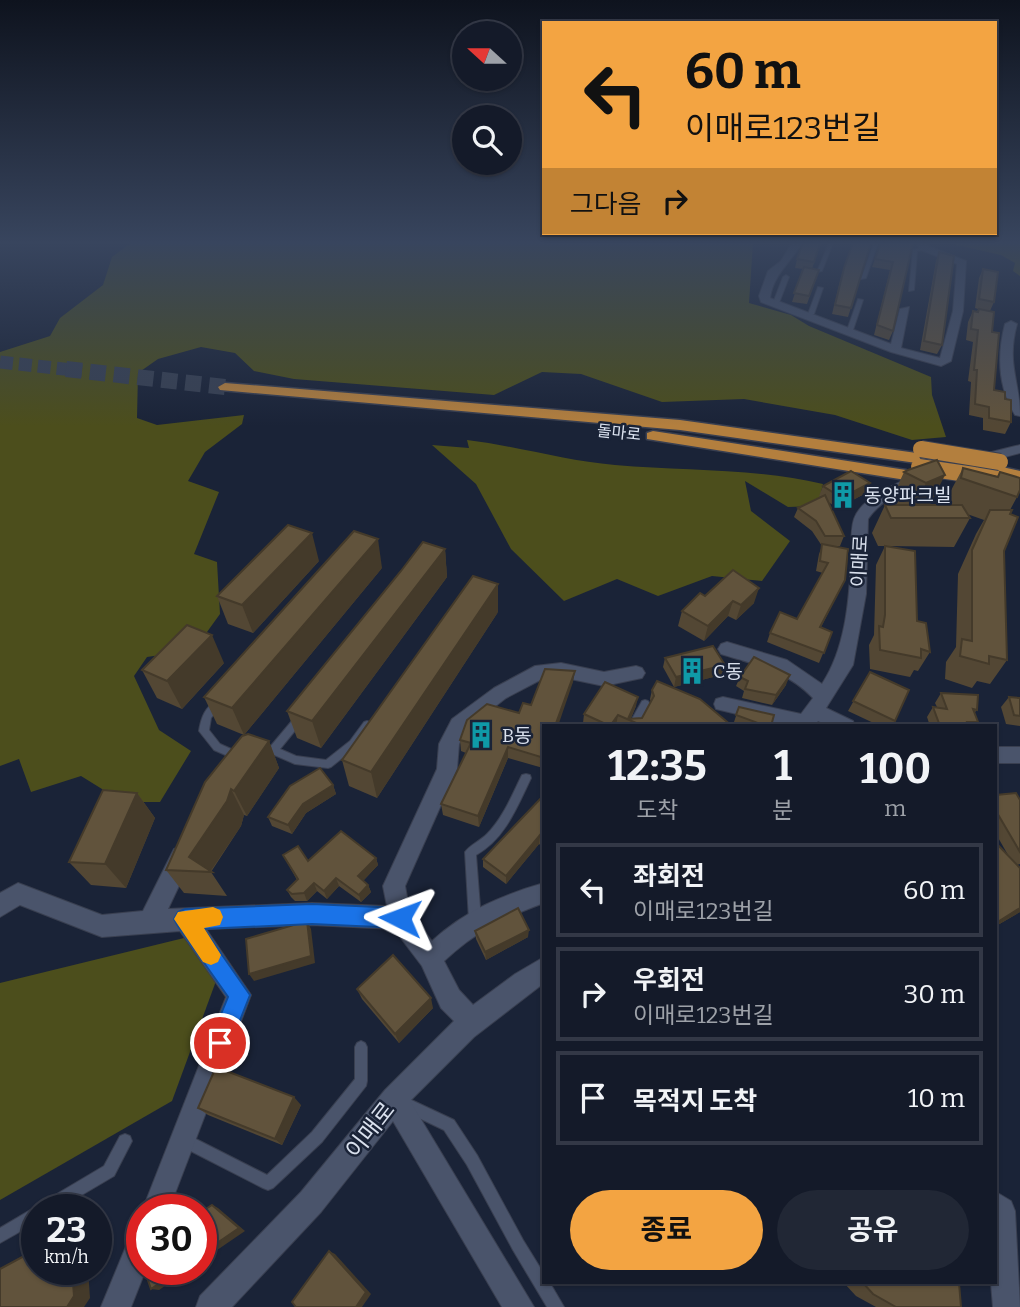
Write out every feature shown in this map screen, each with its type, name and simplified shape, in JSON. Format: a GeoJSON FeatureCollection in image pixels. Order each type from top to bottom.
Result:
{"type":"FeatureCollection","features":[{"type":"Feature","properties":{"kind":"main road","name":"돌마로"},"geometry":{"type":"LineString","coordinates":[[919,463],[680,425],[220,392],[919,463],[986,468],[1020,476]]}},
{"type":"Feature","properties":{"kind":"main road"},"geometry":{"type":"LineString","coordinates":[[919,463],[986,468],[1020,466]]}},
{"type":"Feature","properties":{"kind":"main road"},"geometry":{"type":"LineString","coordinates":[[919,463],[957,482],[990,488]]}},
{"type":"Feature","properties":{"kind":"main road","name":"돌마로"},"geometry":{"type":"LineString","coordinates":[[986,468],[1020,486]]}},
{"type":"Feature","properties":{"kind":"street"},"geometry":{"type":"LineString","coordinates":[[779,304],[811,314],[895,351],[941,362],[947,359],[959,304]]}},
{"type":"Feature","properties":{"kind":"street"},"geometry":{"type":"LineString","coordinates":[[895,351],[905,309]]}},
{"type":"Feature","properties":{"kind":"street"},"geometry":{"type":"LineString","coordinates":[[958,311],[971,313]]}},
{"type":"Feature","properties":{"kind":"street"},"geometry":{"type":"LineString","coordinates":[[996,317],[1015,326],[1006,376],[1013,402],[1020,412]]}},
{"type":"Feature","properties":{"kind":"street","name":"이매로"},"geometry":{"type":"LineString","coordinates":[[812,715],[844,665],[858,594],[861,519],[870,506],[890,491],[945,470],[1020,449]]}},
{"type":"Feature","properties":{"kind":"street"},"geometry":{"type":"LineString","coordinates":[[727,649],[761,658],[803,675],[812,715]]}},
{"type":"Feature","properties":{"kind":"street"},"geometry":{"type":"LineString","coordinates":[[471,1021],[450,999],[430,958],[400,918],[394,886],[447,769],[449,744],[459,724],[500,693],[541,671],[561,670],[604,679],[636,673]]}},
{"type":"Feature","properties":{"kind":"street"},"geometry":{"type":"LineString","coordinates":[[723,704],[812,715],[840,724]]}},
{"type":"Feature","properties":{"kind":"street"},"geometry":{"type":"LineString","coordinates":[[997,755],[1020,755]]}},
{"type":"Feature","properties":{"kind":"street"},"geometry":{"type":"LineString","coordinates":[[226,780],[243,759]]}},
{"type":"Feature","properties":{"kind":"street"},"geometry":{"type":"LineString","coordinates":[[150,922],[194,834]]}},
{"type":"Feature","properties":{"kind":"street"},"geometry":{"type":"LineString","coordinates":[[430,958],[461,930],[498,909],[542,894]]}},
{"type":"Feature","properties":{"kind":"street"},"geometry":{"type":"LineString","coordinates":[[9,900],[102,926],[185,919],[312,914],[400,918]]}},
{"type":"Feature","properties":{"kind":"street"},"geometry":{"type":"LineString","coordinates":[[161,1194],[239,995],[185,919]]}},
{"type":"Feature","properties":{"kind":"street","name":"이매로"},"geometry":{"type":"LineString","coordinates":[[211,1307],[335,1174],[394,1099],[471,1021],[542,970]]}},
{"type":"Feature","properties":{"kind":"street"},"geometry":{"type":"LineString","coordinates":[[394,1099],[519,1307]]}},
{"type":"Feature","properties":{"kind":"street"},"geometry":{"type":"LineString","coordinates":[[997,1207],[1001,1211],[1008,1307]]}},
{"type":"Feature","properties":{"kind":"street"},"geometry":{"type":"LineString","coordinates":[[116,1307],[126,1282]]}},
{"type":"Feature","properties":{"kind":"lane"},"geometry":{"type":"LineString","coordinates":[[811,314],[814,304]]}},
{"type":"Feature","properties":{"kind":"lane"},"geometry":{"type":"LineString","coordinates":[[849,333],[859,304]]}},
{"type":"Feature","properties":{"kind":"lane"},"geometry":{"type":"LineString","coordinates":[[224,697],[206,717],[204,731],[217,747],[243,759],[273,750],[307,709]]}},
{"type":"Feature","properties":{"kind":"lane"},"geometry":{"type":"LineString","coordinates":[[634,724],[645,704]]}},
{"type":"Feature","properties":{"kind":"lane"},"geometry":{"type":"LineString","coordinates":[[273,750],[295,760],[328,764],[353,744],[377,712]]}},
{"type":"Feature","properties":{"kind":"lane"},"geometry":{"type":"LineString","coordinates":[[475,922],[470,852],[486,846],[507,816],[526,778]]}},
{"type":"Feature","properties":{"kind":"lane"},"geometry":{"type":"LineString","coordinates":[[182,1140],[268,1183],[317,1137],[361,1081],[361,1047]]}},
{"type":"Feature","properties":{"kind":"lane"},"geometry":{"type":"LineString","coordinates":[[394,1099],[449,1125],[556,1307]]}},
{"type":"Feature","properties":{"kind":"lane"},"geometry":{"type":"LineString","coordinates":[[70,1194],[108,1171],[125,1141]]}},
{"type":"Feature","properties":{"kind":"lane"},"geometry":{"type":"LineString","coordinates":[[0,1236],[21,1224]]}},
{"type":"Feature","properties":{"kind":"shaded area"},"geometry":{"type":"Polygon","coordinates":[[[78,304],[752,304],[791,315],[809,326],[931,377],[932,395],[946,437],[912,440],[835,415],[744,399],[662,402],[581,374],[542,372],[494,395],[294,379],[254,371],[235,353],[201,347],[158,359],[138,373],[137,418],[157,425],[244,415],[242,424],[205,452],[188,481],[219,492],[194,554],[217,562],[220,614],[194,650],[147,657],[134,676],[159,730],[191,751],[160,802],[123,802],[81,776],[31,792],[19,759],[0,766],[0,352],[50,336],[60,318],[78,304]]]}},
{"type":"Feature","properties":{"kind":"shaded area"},"geometry":{"type":"Polygon","coordinates":[[[467,440],[597,463],[772,475],[823,484],[818,506],[788,507],[745,481],[751,511],[790,541],[762,581],[712,576],[658,596],[617,579],[564,601],[511,549],[476,484],[432,445],[469,448],[467,440]]]}},
{"type":"Feature","properties":{"kind":"shaded area"},"geometry":{"type":"Polygon","coordinates":[[[184,938],[216,981],[172,1101],[0,1200],[0,983],[184,938]]]}},
{"type":"Feature","properties":{"kind":"building"},"geometry":{"type":"Polygon","coordinates":[[[835,304],[852,304],[851,308],[835,304]]]}},
{"type":"Feature","properties":{"kind":"building"},"geometry":{"type":"Polygon","coordinates":[[[882,304],[899,304],[893,331],[877,325],[882,304]]]}},
{"type":"Feature","properties":{"kind":"building"},"geometry":{"type":"Polygon","coordinates":[[[930,304],[948,304],[942,345],[924,341],[930,304]]]}},
{"type":"Feature","properties":{"kind":"building"},"geometry":{"type":"Polygon","coordinates":[[[979,309],[994,312],[992,332],[999,333],[994,390],[1005,392],[1005,399],[1011,400],[1011,422],[989,418],[989,407],[975,404],[977,370],[974,370],[978,330],[971,329],[973,311],[978,312],[979,309]]]}},
{"type":"Feature","properties":{"kind":"building"},"geometry":{"type":"Polygon","coordinates":[[[937,460],[945,475],[926,483],[904,472],[908,470],[937,460]]]}},
{"type":"Feature","properties":{"kind":"building"},"geometry":{"type":"Polygon","coordinates":[[[963,468],[998,477],[1000,472],[1020,478],[1017,497],[961,478],[963,468]]]}},
{"type":"Feature","properties":{"kind":"building"},"geometry":{"type":"Polygon","coordinates":[[[851,471],[870,483],[842,498],[823,486],[851,471]]]}},
{"type":"Feature","properties":{"kind":"building"},"geometry":{"type":"Polygon","coordinates":[[[825,495],[844,536],[825,536],[816,521],[798,508],[825,495]]]}},
{"type":"Feature","properties":{"kind":"building"},"geometry":{"type":"Polygon","coordinates":[[[885,505],[962,505],[970,518],[891,518],[885,505]]]}},
{"type":"Feature","properties":{"kind":"building"},"geometry":{"type":"Polygon","coordinates":[[[990,510],[1012,510],[1010,514],[1018,517],[1004,551],[1007,660],[989,656],[989,664],[960,656],[962,639],[972,641],[972,550],[990,510]]]}},
{"type":"Feature","properties":{"kind":"building"},"geometry":{"type":"Polygon","coordinates":[[[288,525],[312,533],[242,605],[217,596],[288,525]]]}},
{"type":"Feature","properties":{"kind":"building"},"geometry":{"type":"Polygon","coordinates":[[[354,531],[378,539],[232,708],[204,697],[354,531]]]}},
{"type":"Feature","properties":{"kind":"building"},"geometry":{"type":"Polygon","coordinates":[[[423,542],[445,549],[312,721],[287,711],[401,571],[423,542]]]}},
{"type":"Feature","properties":{"kind":"building"},"geometry":{"type":"Polygon","coordinates":[[[822,544],[848,549],[845,580],[820,627],[832,632],[824,653],[770,633],[780,612],[797,619],[828,563],[820,561],[822,544]]]}},
{"type":"Feature","properties":{"kind":"building"},"geometry":{"type":"Polygon","coordinates":[[[885,546],[915,551],[917,621],[926,623],[930,652],[921,649],[921,658],[880,650],[879,626],[883,627],[885,615],[885,546]]]}},
{"type":"Feature","properties":{"kind":"building"},"geometry":{"type":"Polygon","coordinates":[[[733,570],[759,588],[741,605],[733,601],[708,626],[682,611],[700,593],[705,596],[733,570]]]}},
{"type":"Feature","properties":{"kind":"building"},"geometry":{"type":"Polygon","coordinates":[[[473,576],[498,584],[371,772],[342,760],[473,576]]]}},
{"type":"Feature","properties":{"kind":"building"},"geometry":{"type":"Polygon","coordinates":[[[187,625],[212,635],[167,681],[142,670],[187,625]]]}},
{"type":"Feature","properties":{"kind":"building"},"geometry":{"type":"Polygon","coordinates":[[[713,646],[725,665],[676,677],[665,658],[713,646]]]}},
{"type":"Feature","properties":{"kind":"building"},"geometry":{"type":"Polygon","coordinates":[[[754,657],[790,675],[776,695],[745,689],[748,681],[740,677],[754,657]]]}},
{"type":"Feature","properties":{"kind":"building"},"geometry":{"type":"Polygon","coordinates":[[[545,669],[575,671],[556,724],[542,724],[542,757],[508,747],[478,816],[441,804],[471,743],[460,740],[467,720],[487,704],[519,713],[523,703],[531,705],[545,669]]]}},
{"type":"Feature","properties":{"kind":"building"},"geometry":{"type":"Polygon","coordinates":[[[870,672],[909,690],[895,721],[853,701],[870,672]]]}},
{"type":"Feature","properties":{"kind":"building"},"geometry":{"type":"Polygon","coordinates":[[[657,681],[700,699],[730,724],[638,724],[618,715],[611,724],[606,724],[584,714],[605,682],[638,697],[628,719],[642,718],[654,696],[652,690],[657,681]]]}},
{"type":"Feature","properties":{"kind":"building"},"geometry":{"type":"Polygon","coordinates":[[[941,693],[978,695],[977,710],[973,709],[978,722],[939,724],[933,707],[947,709],[941,693]]]}},
{"type":"Feature","properties":{"kind":"building"},"geometry":{"type":"Polygon","coordinates":[[[1009,697],[1020,698],[1020,716],[1014,715],[1009,697]]]}},
{"type":"Feature","properties":{"kind":"building"},"geometry":{"type":"Polygon","coordinates":[[[739,707],[774,715],[772,724],[761,724],[736,715],[739,707]]]}},
{"type":"Feature","properties":{"kind":"building"},"geometry":{"type":"Polygon","coordinates":[[[248,734],[269,741],[234,791],[231,789],[227,801],[189,857],[212,872],[166,870],[205,782],[242,736],[248,734]]]}},
{"type":"Feature","properties":{"kind":"building"},"geometry":{"type":"Polygon","coordinates":[[[320,768],[333,785],[303,804],[288,825],[268,817],[290,786],[320,768]]]}},
{"type":"Feature","properties":{"kind":"building"},"geometry":{"type":"Polygon","coordinates":[[[103,790],[137,793],[105,864],[69,862],[103,790]]]}},
{"type":"Feature","properties":{"kind":"building"},"geometry":{"type":"Polygon","coordinates":[[[1016,793],[1020,800],[1020,852],[997,813],[997,795],[1016,793]]]}},
{"type":"Feature","properties":{"kind":"building"},"geometry":{"type":"Polygon","coordinates":[[[542,797],[542,837],[540,835],[506,876],[483,859],[542,797]]]}},
{"type":"Feature","properties":{"kind":"building"},"geometry":{"type":"Polygon","coordinates":[[[341,831],[376,858],[358,876],[368,885],[359,895],[336,878],[324,891],[314,883],[304,893],[292,894],[287,890],[298,879],[283,855],[298,846],[308,861],[341,831]]]}},
{"type":"Feature","properties":{"kind":"building"},"geometry":{"type":"Polygon","coordinates":[[[997,844],[1020,868],[1020,908],[997,922],[997,844]]]}},
{"type":"Feature","properties":{"kind":"building"},"geometry":{"type":"Polygon","coordinates":[[[518,908],[529,930],[485,952],[475,931],[518,908]]]}},
{"type":"Feature","properties":{"kind":"building"},"geometry":{"type":"Polygon","coordinates":[[[307,921],[311,956],[249,974],[246,939],[307,921]]]}},
{"type":"Feature","properties":{"kind":"building"},"geometry":{"type":"Polygon","coordinates":[[[393,955],[431,998],[395,1034],[357,989],[393,955]]]}},
{"type":"Feature","properties":{"kind":"building"},"geometry":{"type":"Polygon","coordinates":[[[216,1067],[294,1097],[275,1139],[198,1108],[216,1067]]]}},
{"type":"Feature","properties":{"kind":"building"},"geometry":{"type":"Polygon","coordinates":[[[217,1209],[239,1228],[217,1243],[217,1209]]]}},
{"type":"Feature","properties":{"kind":"building"},"geometry":{"type":"Polygon","coordinates":[[[329,1251],[366,1292],[356,1307],[296,1307],[292,1302],[329,1251]]]}},
{"type":"Feature","properties":{"kind":"building"},"geometry":{"type":"Polygon","coordinates":[[[21,1258],[21,1285],[73,1285],[74,1296],[67,1307],[0,1307],[0,1269],[21,1258]]]}},
{"type":"Feature","properties":{"kind":"building"},"geometry":{"type":"Polygon","coordinates":[[[864,1284],[959,1284],[961,1307],[896,1307],[873,1294],[864,1284]]]}},
{"type":"Feature","properties":{"kind":"tunnel"},"geometry":{"type":"LineString","coordinates":[[0,362],[82,371]]}},
{"type":"Feature","properties":{"kind":"tunnel"},"geometry":{"type":"LineString","coordinates":[[66,369],[225,387]]}},
{"type":"Feature","properties":{"kind":"slow traffic"},"geometry":{"type":"LineString","coordinates":[[211,955],[185,919],[213,917]]}},
{"type":"Feature","properties":{"kind":"place","name":"동양파크빌"},"geometry":{"type":"Point","coordinates":[843,495]}},
{"type":"Feature","properties":{"kind":"place","name":"C동"},"geometry":{"type":"Point","coordinates":[692,671]}},
{"type":"Feature","properties":{"kind":"place","name":"B동"},"geometry":{"type":"Point","coordinates":[481,735]}},
{"type":"Feature","properties":{"kind":"route"},"geometry":{"type":"LineString","coordinates":[[220,1043],[239,995],[185,919],[312,914],[400,918]]}}]}
